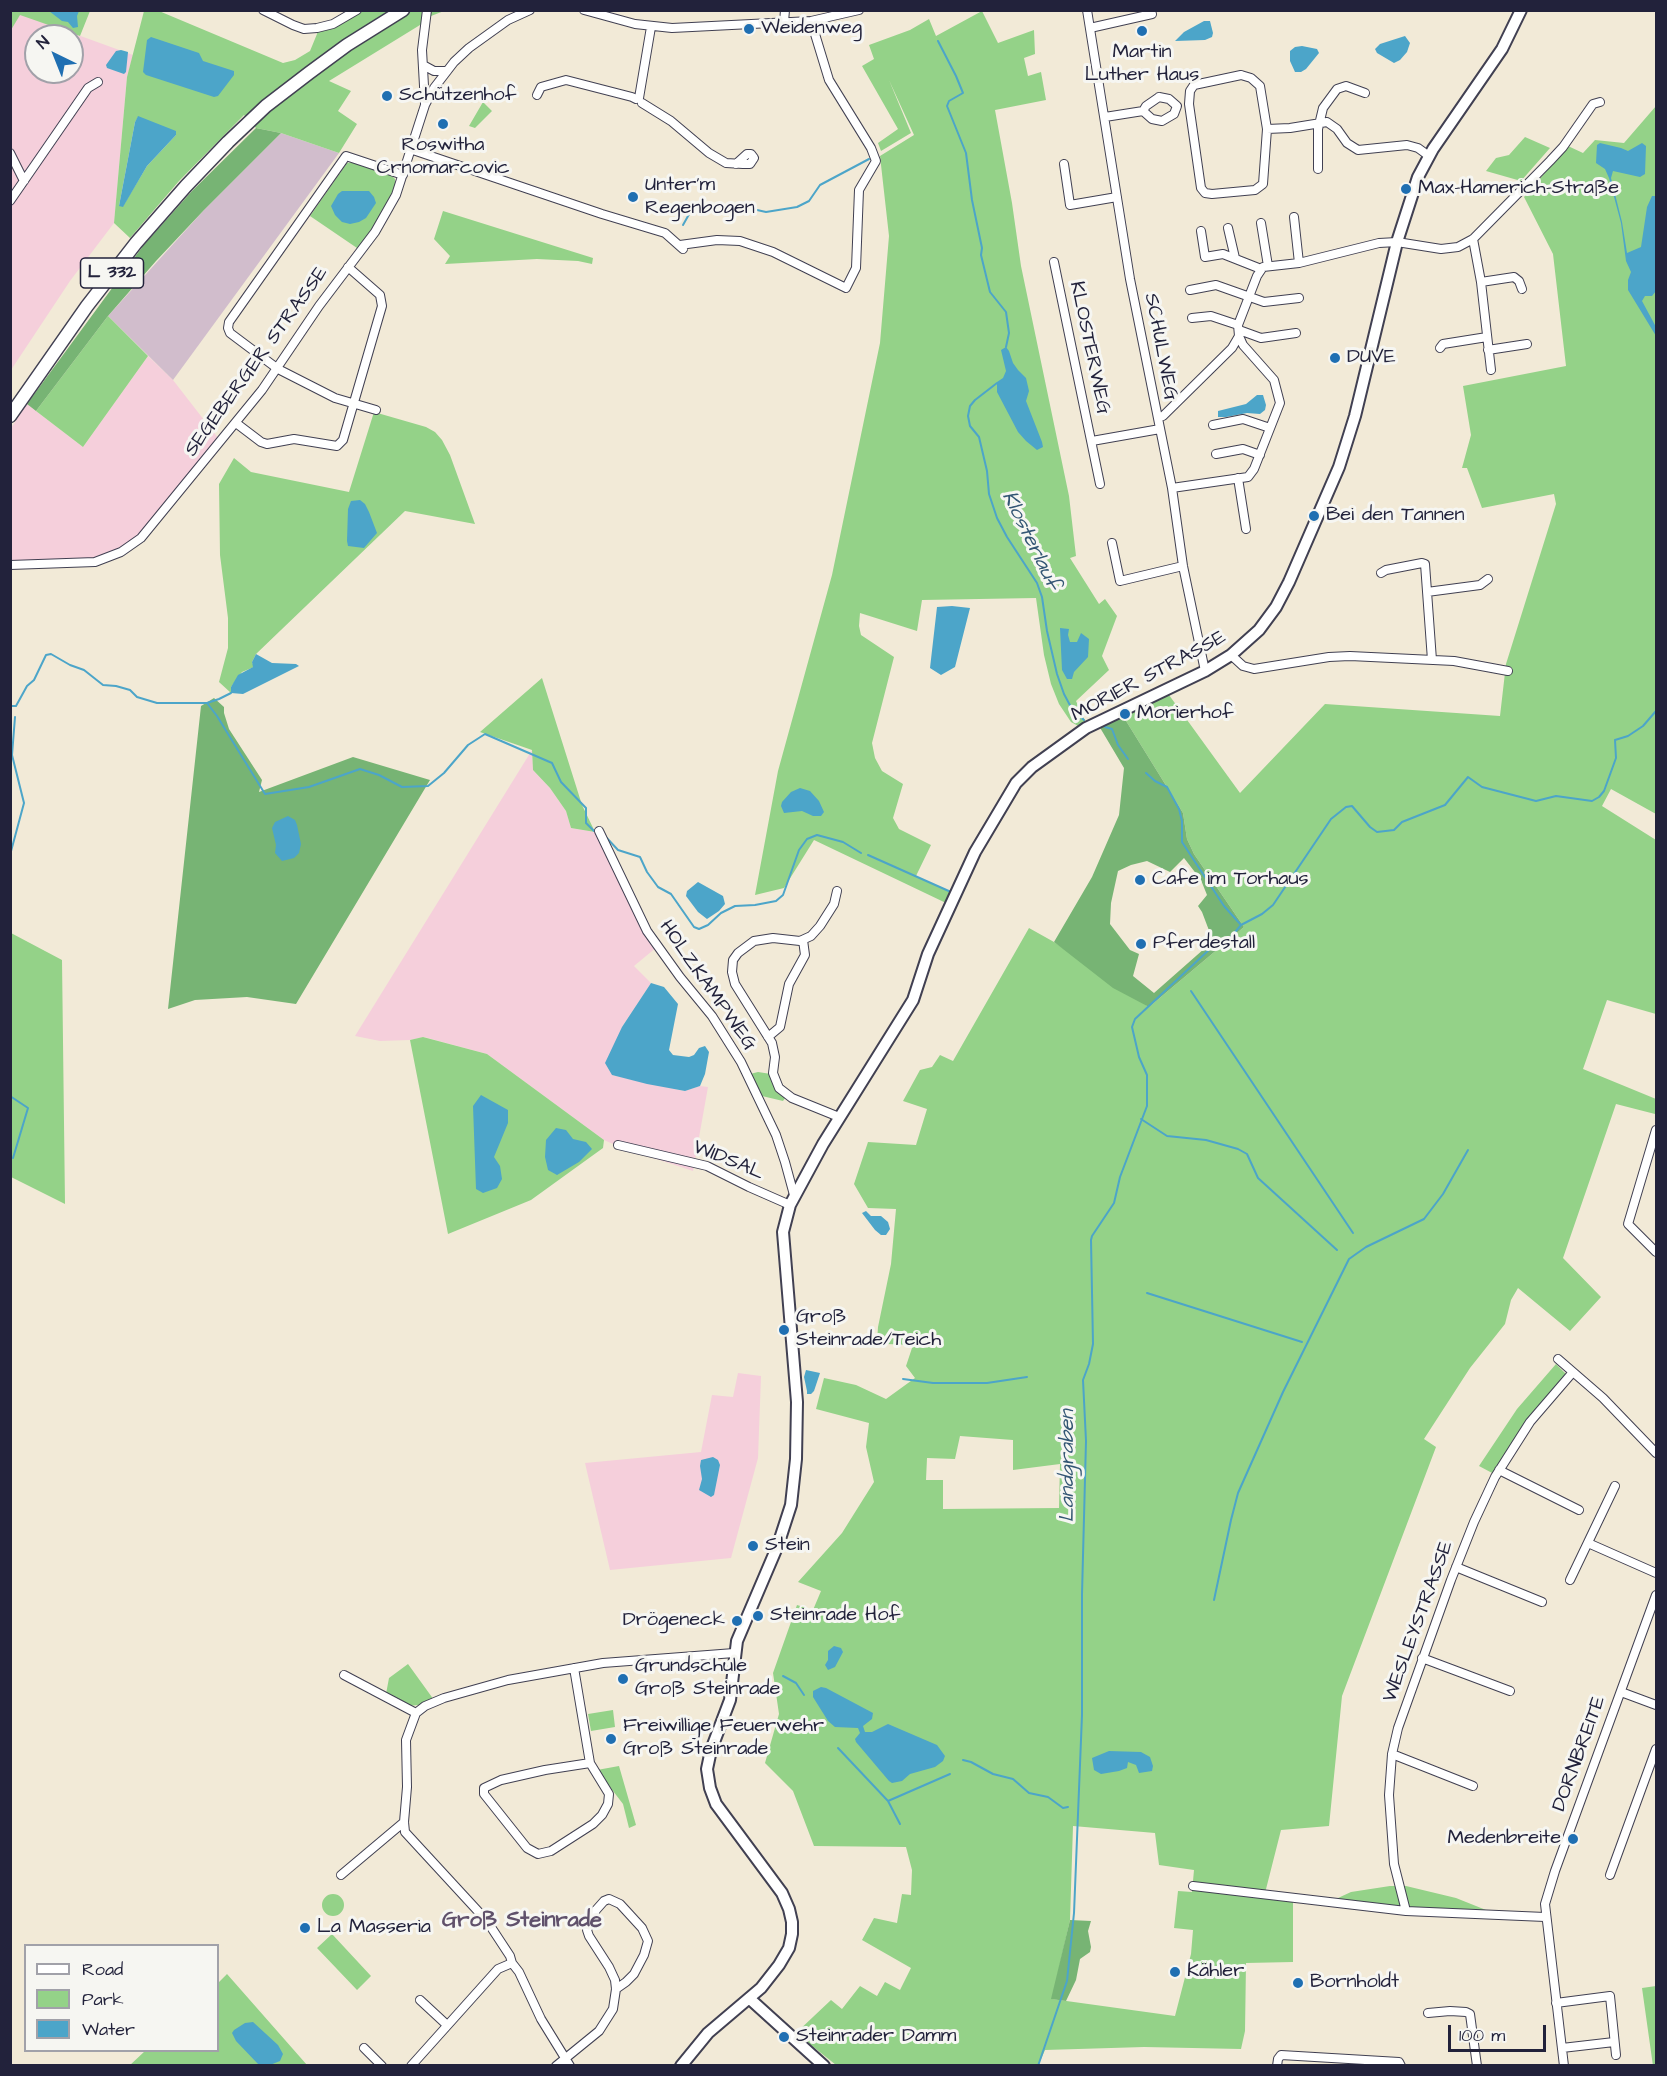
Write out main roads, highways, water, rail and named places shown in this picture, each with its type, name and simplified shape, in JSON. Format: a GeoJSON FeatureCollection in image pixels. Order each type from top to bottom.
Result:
{"type":"FeatureCollection","features":[{"type":"Feature","properties":{"kind":"main road","name":"L 332"},"geometry":{"type":"LineString","coordinates":[[10,416],[87,306],[136,243],[228,142],[266,106],[347,45],[403,10]]}},
{"type":"Feature","properties":{"kind":"main road","name":"MORIER STRASSE"},"geometry":{"type":"LineString","coordinates":[[681,2066],[708,2033],[750,1999],[771,1977],[789,1948],[792,1934],[789,1907],[782,1893],[716,1804],[710,1788],[707,1769],[711,1750],[730,1700],[737,1641],[778,1545],[791,1505],[795,1478],[796,1402],[783,1232],[792,1200],[839,1117],[913,1000],[928,954],[975,852],[1016,783],[1032,767],[1086,729],[1205,671],[1231,655],[1259,630],[1276,607],[1339,467],[1355,416],[1410,197],[1429,156],[1502,49],[1521,10]]}},
{"type":"Feature","properties":{"kind":"main road"},"geometry":{"type":"LineString","coordinates":[[750,1999],[824,2066]]}},
{"type":"Feature","properties":{"kind":"water"},"geometry":{"type":"Polygon","coordinates":[[[49,11],[79,11],[78,24],[62,21],[49,11]]]}},
{"type":"Feature","properties":{"kind":"water"},"geometry":{"type":"Polygon","coordinates":[[[1204,21],[1210,21],[1212,37],[1205,40],[1175,41],[1184,32],[1204,21]]]}},
{"type":"Feature","properties":{"kind":"water"},"geometry":{"type":"Polygon","coordinates":[[[1405,36],[1410,43],[1407,52],[1400,60],[1394,63],[1377,53],[1375,49],[1380,44],[1405,36]]]}},
{"type":"Feature","properties":{"kind":"water"},"geometry":{"type":"Polygon","coordinates":[[[151,37],[199,53],[203,61],[234,71],[234,75],[218,96],[214,97],[146,75],[143,72],[147,40],[151,37]]]}},
{"type":"Feature","properties":{"kind":"water"},"geometry":{"type":"Polygon","coordinates":[[[1302,46],[1317,49],[1319,53],[1306,69],[1295,72],[1290,61],[1290,51],[1302,46]]]}},
{"type":"Feature","properties":{"kind":"water"},"geometry":{"type":"Polygon","coordinates":[[[116,51],[128,52],[124,74],[107,68],[106,65],[116,51]]]}},
{"type":"Feature","properties":{"kind":"water"},"geometry":{"type":"Polygon","coordinates":[[[138,116],[176,131],[176,135],[147,166],[123,207],[119,206],[138,116]]]}},
{"type":"Feature","properties":{"kind":"water"},"geometry":{"type":"Polygon","coordinates":[[[1600,143],[1628,151],[1642,143],[1646,146],[1645,174],[1640,177],[1613,171],[1611,178],[1622,222],[1627,253],[1641,247],[1647,207],[1652,196],[1656,196],[1656,291],[1652,296],[1645,296],[1642,301],[1656,327],[1656,336],[1628,290],[1631,272],[1626,261],[1621,223],[1609,178],[1605,169],[1596,163],[1597,145],[1600,143]]]}},
{"type":"Feature","properties":{"kind":"water"},"geometry":{"type":"Polygon","coordinates":[[[342,191],[369,191],[376,203],[366,218],[350,224],[342,222],[335,215],[331,206],[342,191]]]}},
{"type":"Feature","properties":{"kind":"water"},"geometry":{"type":"Polygon","coordinates":[[[1006,347],[1013,363],[1026,378],[1029,391],[1026,401],[1043,447],[1037,450],[1018,432],[997,392],[997,382],[1003,378],[1006,371],[1001,350],[1006,347]]]}},
{"type":"Feature","properties":{"kind":"water"},"geometry":{"type":"Polygon","coordinates":[[[1257,395],[1263,395],[1266,405],[1265,410],[1260,414],[1247,413],[1218,417],[1218,411],[1246,404],[1257,395]]]}},
{"type":"Feature","properties":{"kind":"water"},"geometry":{"type":"Polygon","coordinates":[[[360,500],[365,504],[377,533],[364,548],[348,546],[347,541],[348,509],[351,501],[360,500]]]}},
{"type":"Feature","properties":{"kind":"water"},"geometry":{"type":"Polygon","coordinates":[[[937,607],[970,608],[955,667],[941,675],[930,668],[937,607]]]}},
{"type":"Feature","properties":{"kind":"water"},"geometry":{"type":"Polygon","coordinates":[[[1060,628],[1069,629],[1070,642],[1077,642],[1081,633],[1089,639],[1088,657],[1074,672],[1072,679],[1067,679],[1062,670],[1060,628]]]}},
{"type":"Feature","properties":{"kind":"water"},"geometry":{"type":"Polygon","coordinates":[[[256,654],[272,663],[299,666],[243,694],[231,693],[231,687],[238,675],[253,667],[252,662],[256,654]]]}},
{"type":"Feature","properties":{"kind":"water"},"geometry":{"type":"Polygon","coordinates":[[[800,788],[810,791],[819,801],[824,812],[821,816],[813,816],[802,811],[784,813],[782,802],[791,792],[800,788]]]}},
{"type":"Feature","properties":{"kind":"water"},"geometry":{"type":"Polygon","coordinates":[[[288,816],[295,820],[301,844],[299,853],[294,858],[282,861],[275,853],[276,845],[272,828],[275,822],[288,816]]]}},
{"type":"Feature","properties":{"kind":"water"},"geometry":{"type":"Polygon","coordinates":[[[698,882],[723,896],[725,904],[707,919],[698,912],[686,896],[687,891],[698,882]]]}},
{"type":"Feature","properties":{"kind":"water"},"geometry":{"type":"Polygon","coordinates":[[[651,983],[664,987],[678,1004],[669,1050],[673,1055],[689,1057],[705,1046],[709,1052],[700,1086],[685,1091],[647,1084],[612,1075],[605,1063],[622,1027],[651,983]]]}},
{"type":"Feature","properties":{"kind":"water"},"geometry":{"type":"Polygon","coordinates":[[[481,1095],[508,1110],[508,1123],[494,1157],[500,1166],[502,1179],[497,1188],[483,1193],[476,1189],[473,1106],[481,1095]]]}},
{"type":"Feature","properties":{"kind":"water"},"geometry":{"type":"Polygon","coordinates":[[[556,1128],[566,1130],[573,1139],[586,1142],[592,1149],[579,1162],[557,1175],[548,1170],[545,1157],[546,1140],[556,1128]]]}},
{"type":"Feature","properties":{"kind":"water"},"geometry":{"type":"Polygon","coordinates":[[[866,1211],[871,1216],[881,1216],[888,1222],[890,1229],[886,1235],[881,1235],[875,1230],[862,1213],[866,1211]]]}},
{"type":"Feature","properties":{"kind":"water"},"geometry":{"type":"Polygon","coordinates":[[[806,1370],[820,1373],[811,1394],[807,1394],[804,1377],[806,1370]]]}},
{"type":"Feature","properties":{"kind":"water"},"geometry":{"type":"Polygon","coordinates":[[[713,1457],[720,1465],[714,1495],[711,1497],[699,1490],[702,1479],[700,1466],[701,1460],[713,1457]]]}},
{"type":"Feature","properties":{"kind":"water"},"geometry":{"type":"Polygon","coordinates":[[[834,1646],[841,1648],[843,1652],[835,1667],[828,1670],[825,1665],[828,1660],[828,1651],[834,1646]]]}},
{"type":"Feature","properties":{"kind":"water"},"geometry":{"type":"Polygon","coordinates":[[[821,1687],[873,1713],[872,1719],[863,1726],[865,1732],[872,1732],[888,1724],[937,1745],[945,1756],[943,1761],[935,1767],[910,1774],[902,1781],[892,1783],[856,1742],[855,1739],[860,1733],[858,1728],[835,1727],[828,1721],[813,1697],[813,1691],[821,1687]]]}},
{"type":"Feature","properties":{"kind":"water"},"geometry":{"type":"Polygon","coordinates":[[[1109,1751],[1141,1752],[1150,1757],[1152,1771],[1139,1773],[1136,1765],[1128,1762],[1127,1768],[1101,1774],[1094,1770],[1092,1758],[1109,1751]]]}},
{"type":"Feature","properties":{"kind":"water"},"geometry":{"type":"Polygon","coordinates":[[[253,2022],[278,2045],[283,2054],[280,2061],[270,2065],[259,2065],[236,2041],[232,2033],[234,2030],[245,2023],[253,2022]]]}},
{"type":"Feature","properties":{"kind":"waterway","name":"Klosterlauf"},"geometry":{"type":"LineString","coordinates":[[938,41],[963,93],[949,101],[947,106],[966,153],[972,200],[982,248],[981,255],[990,292],[1006,312],[1009,333],[1006,347]]}},
{"type":"Feature","properties":{"kind":"waterway"},"geometry":{"type":"LineString","coordinates":[[683,225],[692,209],[700,204],[748,208],[766,212],[797,207],[809,201],[820,185],[869,159]]}},
{"type":"Feature","properties":{"kind":"waterway","name":"Klosterlauf"},"geometry":{"type":"LineString","coordinates":[[997,383],[970,406],[968,416],[970,426],[979,437],[987,471],[989,494],[997,518],[1037,583],[1042,597],[1047,631],[1064,694],[1072,709],[1084,720]]}},
{"type":"Feature","properties":{"kind":"waterway"},"geometry":{"type":"LineString","coordinates":[[10,706],[16,706],[27,686],[34,680],[46,655],[51,654],[84,670],[103,685],[130,690],[137,697],[157,703],[207,703],[231,693]]}},
{"type":"Feature","properties":{"kind":"waterway"},"geometry":{"type":"LineString","coordinates":[[207,703],[265,794],[309,787],[360,769],[379,775],[402,787],[428,786],[444,773],[468,745],[485,734],[552,763],[561,782],[586,808],[586,823],[594,831]]}},
{"type":"Feature","properties":{"kind":"waterway","name":"Landgraben"},"geometry":{"type":"LineString","coordinates":[[1146,773],[1167,787],[1179,809],[1182,821],[1182,842],[1224,906],[1241,925],[1262,914],[1273,905],[1331,819],[1346,807],[1352,806],[1377,832],[1394,830],[1402,822],[1445,805],[1468,777],[1482,787],[1536,801],[1556,796],[1592,801],[1604,791],[1616,758],[1615,740],[1628,736],[1643,726],[1656,711]]}},
{"type":"Feature","properties":{"kind":"waterway"},"geometry":{"type":"LineString","coordinates":[[10,855],[24,803],[12,755],[15,717]]}},
{"type":"Feature","properties":{"kind":"waterway"},"geometry":{"type":"LineString","coordinates":[[1105,727],[1112,729],[1118,745],[1128,759]]}},
{"type":"Feature","properties":{"kind":"waterway"},"geometry":{"type":"LineString","coordinates":[[604,835],[618,850],[640,857],[658,887],[671,894],[694,927],[699,929],[735,906],[776,901],[783,895],[799,850],[807,839],[817,835],[843,842],[861,853]]}},
{"type":"Feature","properties":{"kind":"waterway"},"geometry":{"type":"LineString","coordinates":[[868,855],[951,892]]}},
{"type":"Feature","properties":{"kind":"waterway","name":"Landgraben"},"geometry":{"type":"LineString","coordinates":[[1038,2066],[1067,1981],[1074,1913],[1082,1715],[1086,1441],[1083,1380],[1093,1344],[1091,1240],[1114,1203],[1120,1177],[1147,1106],[1147,1075],[1139,1057],[1132,1027],[1135,1019],[1212,947],[1230,938],[1241,925]]}},
{"type":"Feature","properties":{"kind":"waterway"},"geometry":{"type":"LineString","coordinates":[[1191,991],[1353,1233]]}},
{"type":"Feature","properties":{"kind":"waterway"},"geometry":{"type":"LineString","coordinates":[[10,1096],[28,1108],[13,1158]]}},
{"type":"Feature","properties":{"kind":"waterway"},"geometry":{"type":"LineString","coordinates":[[1141,1119],[1167,1136],[1206,1140],[1238,1149],[1247,1154],[1258,1178],[1337,1250]]}},
{"type":"Feature","properties":{"kind":"waterway"},"geometry":{"type":"LineString","coordinates":[[1214,1600],[1238,1493],[1283,1392],[1349,1259],[1366,1247],[1424,1219],[1443,1194],[1468,1150]]}},
{"type":"Feature","properties":{"kind":"waterway"},"geometry":{"type":"LineString","coordinates":[[1147,1293],[1302,1342]]}},
{"type":"Feature","properties":{"kind":"waterway"},"geometry":{"type":"LineString","coordinates":[[903,1379],[933,1383],[987,1383],[1027,1377]]}},
{"type":"Feature","properties":{"kind":"waterway"},"geometry":{"type":"LineString","coordinates":[[783,1676],[796,1683],[804,1695]]}},
{"type":"Feature","properties":{"kind":"waterway"},"geometry":{"type":"LineString","coordinates":[[838,1748],[888,1801],[900,1824]]}},
{"type":"Feature","properties":{"kind":"waterway"},"geometry":{"type":"LineString","coordinates":[[963,1760],[993,1774],[1013,1779],[1029,1793],[1048,1797],[1063,1808],[1068,1807]]}},
{"type":"Feature","properties":{"kind":"waterway"},"geometry":{"type":"LineString","coordinates":[[888,1801],[950,1774]]}},
{"type":"Feature","properties":{"kind":"place","name":"Weidenweg"},"geometry":{"type":"Point","coordinates":[749,29]}},
{"type":"Feature","properties":{"kind":"place","name":"Martin Luther Haus"},"geometry":{"type":"Point","coordinates":[1142,31]}},
{"type":"Feature","properties":{"kind":"place","name":"Schützenhof"},"geometry":{"type":"Point","coordinates":[387,96]}},
{"type":"Feature","properties":{"kind":"place","name":"Roswitha Crnomarcovic"},"geometry":{"type":"Point","coordinates":[443,124]}},
{"type":"Feature","properties":{"kind":"place","name":"Max-Hamerich-Straße"},"geometry":{"type":"Point","coordinates":[1406,189]}},
{"type":"Feature","properties":{"kind":"place","name":"Unter'm Regenbogen"},"geometry":{"type":"Point","coordinates":[633,197]}},
{"type":"Feature","properties":{"kind":"place","name":"DUVE"},"geometry":{"type":"Point","coordinates":[1335,358]}},
{"type":"Feature","properties":{"kind":"place","name":"Bei den Tannen"},"geometry":{"type":"Point","coordinates":[1314,516]}},
{"type":"Feature","properties":{"kind":"place","name":"Morierhof"},"geometry":{"type":"Point","coordinates":[1125,714]}},
{"type":"Feature","properties":{"kind":"place","name":"Cafe im Torhaus"},"geometry":{"type":"Point","coordinates":[1140,880]}},
{"type":"Feature","properties":{"kind":"place","name":"Pferdestall"},"geometry":{"type":"Point","coordinates":[1141,944]}},
{"type":"Feature","properties":{"kind":"place","name":"Groß Steinrade/Teich"},"geometry":{"type":"Point","coordinates":[784,1330]}},
{"type":"Feature","properties":{"kind":"place","name":"Stein"},"geometry":{"type":"Point","coordinates":[753,1546]}},
{"type":"Feature","properties":{"kind":"place","name":"Steinrade Hof"},"geometry":{"type":"Point","coordinates":[758,1616]}},
{"type":"Feature","properties":{"kind":"place","name":"Drögeneck"},"geometry":{"type":"Point","coordinates":[737,1621]}},
{"type":"Feature","properties":{"kind":"place","name":"Grundschule Groß Steinrade"},"geometry":{"type":"Point","coordinates":[623,1679]}},
{"type":"Feature","properties":{"kind":"place","name":"Freiwillige Feuerwehr Groß Steinrade"},"geometry":{"type":"Point","coordinates":[611,1739]}},
{"type":"Feature","properties":{"kind":"place","name":"Medenbreite"},"geometry":{"type":"Point","coordinates":[1573,1839]}},
{"type":"Feature","properties":{"kind":"place","name":"La Masseria"},"geometry":{"type":"Point","coordinates":[305,1928]}},
{"type":"Feature","properties":{"kind":"place","name":"Kähler"},"geometry":{"type":"Point","coordinates":[1175,1972]}},
{"type":"Feature","properties":{"kind":"place","name":"Bornholdt"},"geometry":{"type":"Point","coordinates":[1298,1983]}},
{"type":"Feature","properties":{"kind":"place","name":"Steinrader Damm"},"geometry":{"type":"Point","coordinates":[784,2037]}},
{"type":"Feature","properties":{"kind":"district","name":"Groß Steinrade"},"geometry":{"type":"Point","coordinates":[522,1921]}}]}
